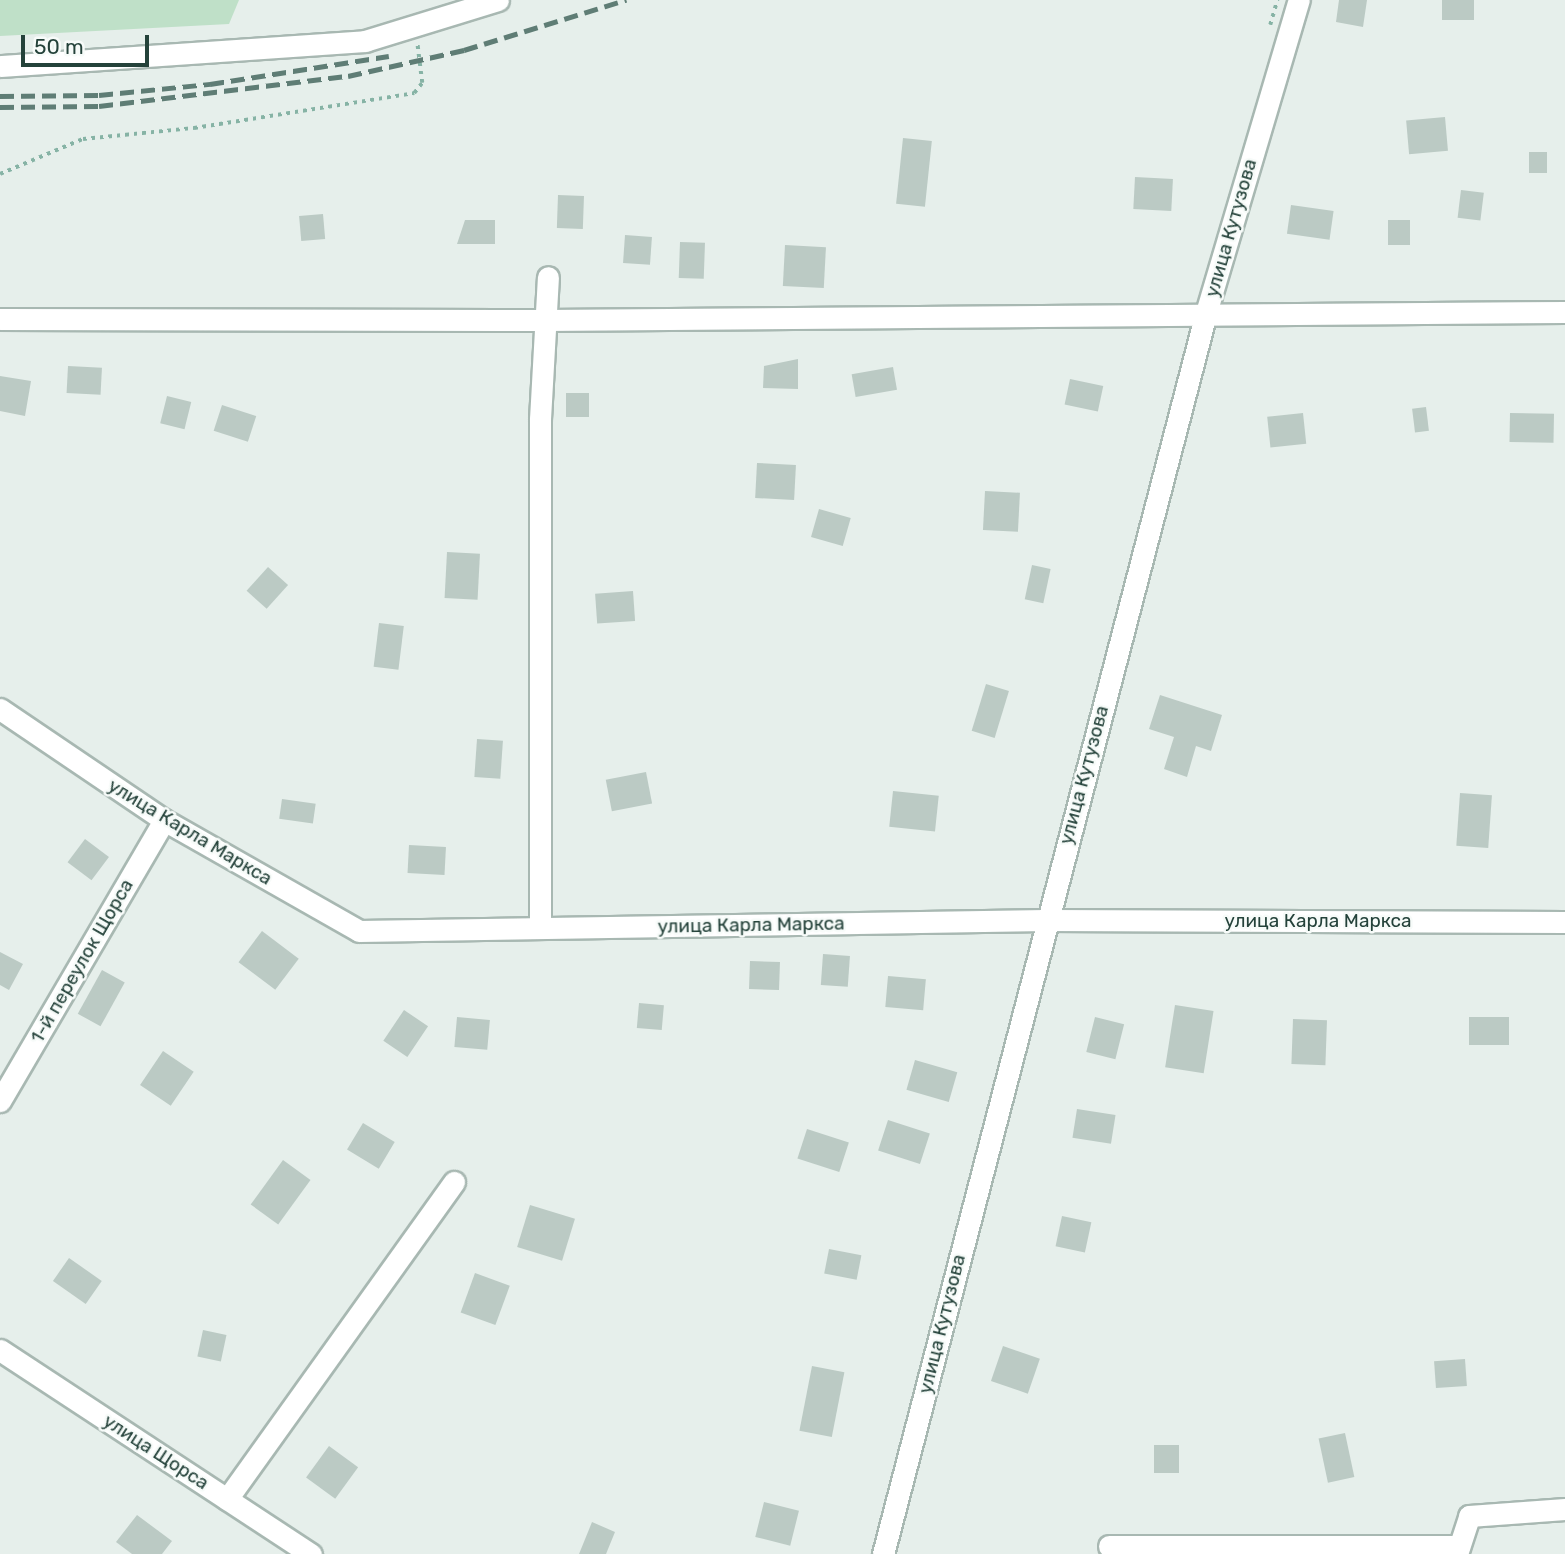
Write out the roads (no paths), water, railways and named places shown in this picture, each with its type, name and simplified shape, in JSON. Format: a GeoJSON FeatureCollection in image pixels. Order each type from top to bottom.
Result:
{"type":"FeatureCollection","features":[{"type":"Feature","properties":{"kind":"street"},"geometry":{"type":"LineString","coordinates":[[0,66],[365,41],[498,0]]}},
{"type":"Feature","properties":{"kind":"street","name":"улица Кутузова"},"geometry":{"type":"LineString","coordinates":[[883,1554],[1206,313],[1298,0]]}},
{"type":"Feature","properties":{"kind":"street"},"geometry":{"type":"LineString","coordinates":[[540,928],[540,419],[548,277]]}},
{"type":"Feature","properties":{"kind":"street"},"geometry":{"type":"LineString","coordinates":[[0,318],[545,320],[1565,312]]}},
{"type":"Feature","properties":{"kind":"street","name":"улица Карла Маркса"},"geometry":{"type":"LineString","coordinates":[[0,709],[164,820],[359,931],[1046,920],[1565,922]]}},
{"type":"Feature","properties":{"kind":"street","name":"1-й переулок Щорса"},"geometry":{"type":"LineString","coordinates":[[0,1101],[164,820]]}},
{"type":"Feature","properties":{"kind":"street"},"geometry":{"type":"LineString","coordinates":[[227,1499],[454,1182]]}},
{"type":"Feature","properties":{"kind":"street","name":"улица Щорса"},"geometry":{"type":"LineString","coordinates":[[0,1350],[311,1554]]}},
{"type":"Feature","properties":{"kind":"street"},"geometry":{"type":"LineString","coordinates":[[1109,1546],[1458,1550],[1469,1516],[1565,1509]]}},
{"type":"Feature","properties":{"kind":"railway"},"geometry":{"type":"LineString","coordinates":[[0,107],[99,106],[348,76],[464,50],[626,0]]}},
{"type":"Feature","properties":{"kind":"railway"},"geometry":{"type":"LineString","coordinates":[[0,96],[99,95],[210,84],[389,56]]}}]}
